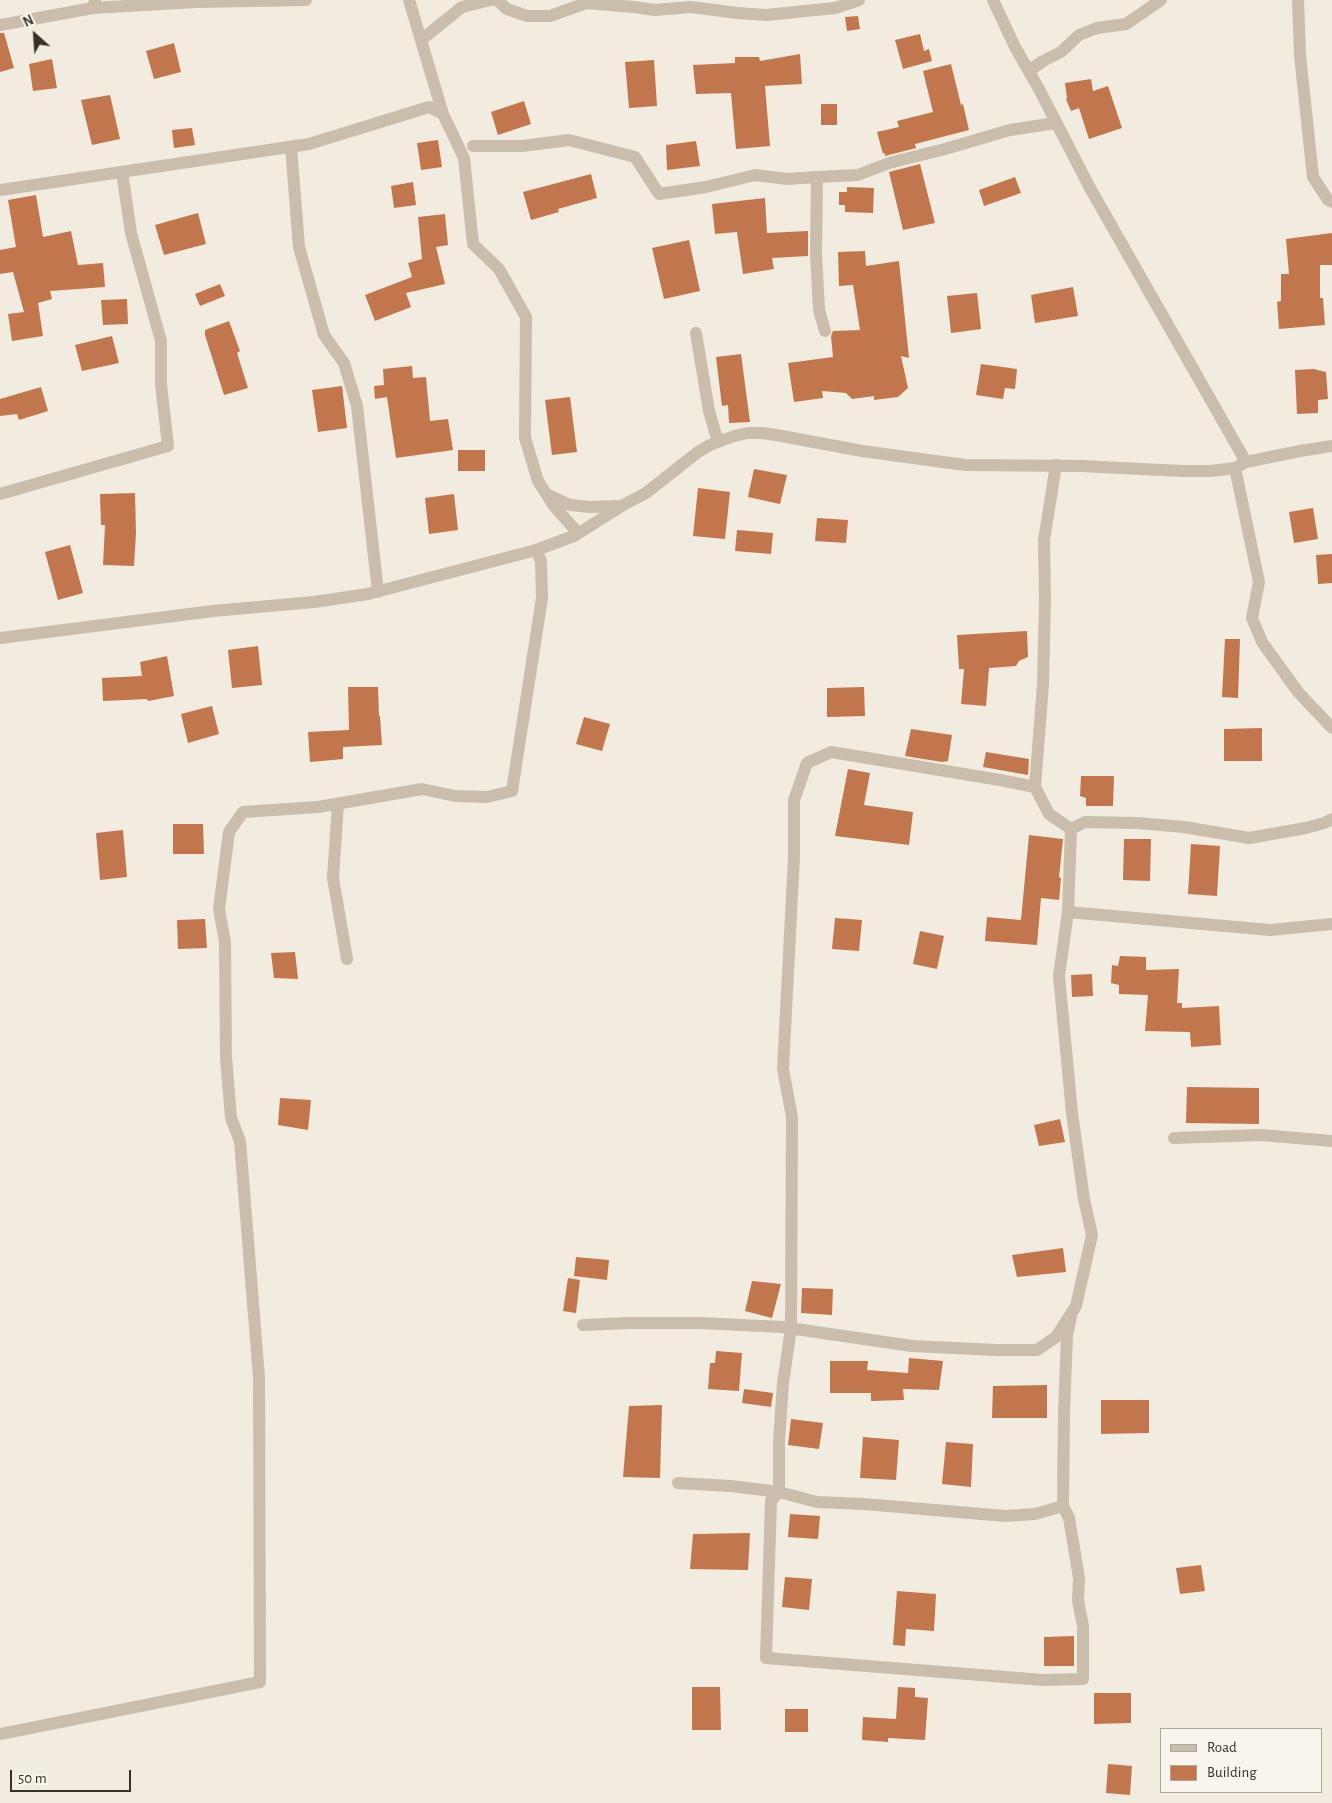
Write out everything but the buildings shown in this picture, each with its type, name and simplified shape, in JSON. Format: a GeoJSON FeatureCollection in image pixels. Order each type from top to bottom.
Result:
{"type":"FeatureCollection","features":[{"type":"Feature","properties":{"kind":"street"},"geometry":{"type":"LineString","coordinates":[[0,25],[94,4],[142,6],[196,2],[306,0]]}},
{"type":"Feature","properties":{"kind":"street"},"geometry":{"type":"LineString","coordinates":[[409,0],[443,114],[464,158],[473,244],[499,269],[526,317],[525,438],[538,481],[554,506],[578,533]]}},
{"type":"Feature","properties":{"kind":"street"},"geometry":{"type":"LineString","coordinates":[[421,40],[462,7],[490,0]]}},
{"type":"Feature","properties":{"kind":"street"},"geometry":{"type":"LineString","coordinates":[[497,0],[507,9],[527,16],[550,16],[586,3],[655,10],[691,7],[737,14],[766,15],[835,8],[859,0]]}},
{"type":"Feature","properties":{"kind":"street"},"geometry":{"type":"LineString","coordinates":[[737,0],[737,14]]}},
{"type":"Feature","properties":{"kind":"street"},"geometry":{"type":"LineString","coordinates":[[993,0],[1002,22],[1090,188],[1240,465],[1259,582],[1252,618],[1262,642],[1298,692],[1332,728]]}},
{"type":"Feature","properties":{"kind":"street"},"geometry":{"type":"LineString","coordinates":[[1029,71],[1061,52],[1079,35],[1097,28],[1126,24],[1161,0]]}},
{"type":"Feature","properties":{"kind":"street"},"geometry":{"type":"LineString","coordinates":[[1298,0],[1300,54],[1313,177],[1328,200],[1332,202]]}},
{"type":"Feature","properties":{"kind":"street"},"geometry":{"type":"LineString","coordinates":[[0,190],[309,144],[429,107],[443,114]]}},
{"type":"Feature","properties":{"kind":"street"},"geometry":{"type":"LineString","coordinates":[[473,146],[522,146],[569,140],[635,157],[659,194],[706,187],[755,175],[787,179],[858,174],[888,163],[1010,130],[1056,123]]}},
{"type":"Feature","properties":{"kind":"street"},"geometry":{"type":"LineString","coordinates":[[292,146],[299,247],[324,335],[344,362],[357,406],[378,592]]}},
{"type":"Feature","properties":{"kind":"street"},"geometry":{"type":"LineString","coordinates":[[0,494],[168,446],[161,384],[161,341],[131,233],[122,172]]}},
{"type":"Feature","properties":{"kind":"street"},"geometry":{"type":"LineString","coordinates":[[817,177],[816,253],[819,310],[825,331]]}},
{"type":"Feature","properties":{"kind":"street"},"geometry":{"type":"LineString","coordinates":[[696,333],[709,411],[718,442]]}},
{"type":"Feature","properties":{"kind":"street"},"geometry":{"type":"LineString","coordinates":[[0,638],[213,611],[314,602],[378,592],[536,550],[578,533],[646,493],[698,452],[734,436],[762,433],[862,451],[965,465],[1056,465],[1182,471],[1210,471],[1300,450],[1332,446]]}},
{"type":"Feature","properties":{"kind":"street"},"geometry":{"type":"LineString","coordinates":[[1056,465],[1044,540],[1043,684],[1035,787],[1049,814],[1072,829]]}},
{"type":"Feature","properties":{"kind":"street"},"geometry":{"type":"LineString","coordinates":[[548,495],[570,505],[590,507],[621,506]]}},
{"type":"Feature","properties":{"kind":"street"},"geometry":{"type":"LineString","coordinates":[[0,1734],[260,1682],[259,1378],[240,1141],[230,1118],[226,1057],[224,942],[219,908],[229,832],[243,812],[318,807],[422,789],[455,796],[471,797],[487,797],[512,791],[542,598],[541,561],[536,550]]}},
{"type":"Feature","properties":{"kind":"street"},"geometry":{"type":"LineString","coordinates":[[1035,787],[831,752],[807,763],[794,800],[794,857],[783,1069],[792,1117],[791,1328],[783,1383],[779,1440],[779,1492],[771,1501],[766,1658],[1043,1680],[1083,1679],[1083,1626],[1078,1601],[1079,1578],[1069,1518],[1063,1506],[1067,1344],[1072,1312]]}},
{"type":"Feature","properties":{"kind":"street"},"geometry":{"type":"LineString","coordinates":[[338,804],[333,878],[347,959]]}},
{"type":"Feature","properties":{"kind":"street"},"geometry":{"type":"LineString","coordinates":[[1072,829],[1085,822],[1136,823],[1184,827],[1249,838],[1306,828],[1324,823],[1332,818]]}},
{"type":"Feature","properties":{"kind":"street"},"geometry":{"type":"LineString","coordinates":[[584,1325],[701,1323],[791,1328],[912,1346],[996,1350],[1037,1350],[1056,1337],[1076,1306],[1092,1235],[1084,1199],[1072,1113],[1059,976],[1068,912],[1072,829]]}},
{"type":"Feature","properties":{"kind":"street"},"geometry":{"type":"LineString","coordinates":[[1068,912],[1270,930],[1332,924]]}},
{"type":"Feature","properties":{"kind":"street"},"geometry":{"type":"LineString","coordinates":[[1174,1138],[1261,1135],[1332,1141]]}},
{"type":"Feature","properties":{"kind":"street"},"geometry":{"type":"LineString","coordinates":[[678,1483],[731,1486],[779,1492],[817,1502],[1005,1516],[1035,1514],[1063,1506]]}}]}
